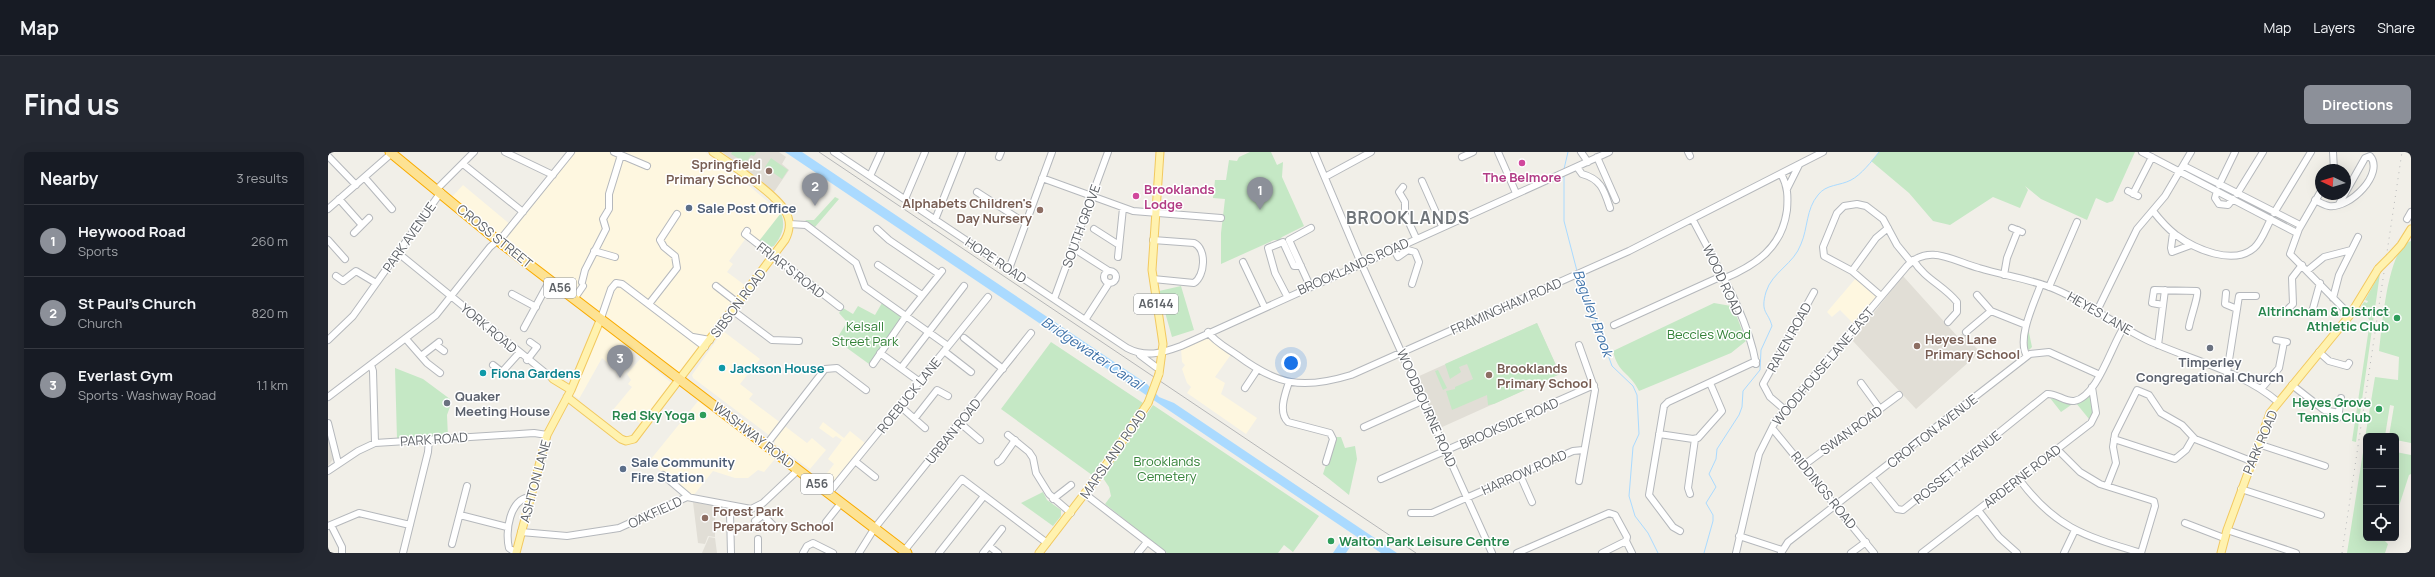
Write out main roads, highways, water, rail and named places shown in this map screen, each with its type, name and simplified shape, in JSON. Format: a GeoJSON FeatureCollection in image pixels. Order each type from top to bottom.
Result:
{"type":"FeatureCollection","features":[{"type":"Feature","properties":{"kind":"highway","name":"CROSS STREET"},"geometry":{"type":"LineString","coordinates":[[391,153],[439,190],[498,240],[601,318]]}},
{"type":"Feature","properties":{"kind":"highway","name":"WASHWAY ROAD"},"geometry":{"type":"LineString","coordinates":[[601,318],[905,552]]}},
{"type":"Feature","properties":{"kind":"main road","name":"SIBSON ROAD"},"geometry":{"type":"LineString","coordinates":[[569,393],[626,441],[634,439],[788,236],[789,224],[782,206],[740,170],[714,152]]}},
{"type":"Feature","properties":{"kind":"main road","name":"MARSLAND ROAD"},"geometry":{"type":"LineString","coordinates":[[1039,553],[1085,494],[1148,403],[1159,374],[1163,352],[1153,279],[1153,240],[1160,152]]}},
{"type":"Feature","properties":{"kind":"main road","name":"PARK ROAD"},"geometry":{"type":"LineString","coordinates":[[2220,553],[2226,530],[2268,418],[2278,402],[2350,315],[2378,270],[2401,245],[2411,229]]}},
{"type":"Feature","properties":{"kind":"main road","name":"ASHTON LANE"},"geometry":{"type":"LineString","coordinates":[[516,553],[547,435],[569,393],[601,318]]}},
{"type":"Feature","properties":{"kind":"main road"},"geometry":{"type":"LineString","coordinates":[[1156,367],[1159,374]]}},
{"type":"Feature","properties":{"kind":"main road"},"geometry":{"type":"LineString","coordinates":[[553,379],[569,393]]}},
{"type":"Feature","properties":{"kind":"water","name":"Bridgewater Canal"},"geometry":{"type":"Polygon","coordinates":[[[785,152],[802,152],[1147,384],[1159,397],[1174,403],[1397,553],[1381,553],[785,152]]]}},
{"type":"Feature","properties":{"kind":"water"},"geometry":{"type":"Polygon","coordinates":[[[1341,541],[1350,547],[1346,553],[1333,553],[1341,541]]]}},
{"type":"Feature","properties":{"kind":"waterway","name":"Baguley Brook"},"geometry":{"type":"LineString","coordinates":[[1564,169],[1568,152]]}},
{"type":"Feature","properties":{"kind":"waterway"},"geometry":{"type":"LineString","coordinates":[[1704,553],[1713,521],[1713,515],[1706,503],[1716,487],[1709,474],[1716,459],[1717,449],[1739,415],[1742,407],[1743,391],[1760,370],[1761,350],[1772,326],[1764,308],[1764,299],[1769,285],[1798,251],[1811,206],[1821,191],[1855,178],[1866,168],[1879,152]]}},
{"type":"Feature","properties":{"kind":"waterway","name":"Baguley Brook"},"geometry":{"type":"LineString","coordinates":[[1564,176],[1564,221],[1577,271]]}},
{"type":"Feature","properties":{"kind":"waterway","name":"Baguley Brook"},"geometry":{"type":"LineString","coordinates":[[1579,276],[1612,366],[1633,386],[1637,395],[1639,434],[1633,447],[1629,496],[1635,516],[1648,533],[1658,553]]}},
{"type":"Feature","properties":{"kind":"tram line"},"geometry":{"type":"LineString","coordinates":[[819,152],[1416,553]]}},
{"type":"Feature","properties":{"kind":"railway"},"geometry":{"type":"LineString","coordinates":[[2342,553],[2402,152]]}},
{"type":"Feature","properties":{"kind":"place","name":"The Belmore"},"geometry":{"type":"Point","coordinates":[1522,163]}},
{"type":"Feature","properties":{"kind":"place","name":"Springfield Primary School"},"geometry":{"type":"Point","coordinates":[769,171]}},
{"type":"Feature","properties":{"kind":"place","name":"Brooklands Lodge"},"geometry":{"type":"Point","coordinates":[1136,196]}},
{"type":"Feature","properties":{"kind":"place","name":"St Paul's Church"},"geometry":{"type":"Point","coordinates":[815,206]}},
{"type":"Feature","properties":{"kind":"place","name":"Sale Post Office"},"geometry":{"type":"Point","coordinates":[689,208]}},
{"type":"Feature","properties":{"kind":"place","name":"Alphabets Children's Day Nursery"},"geometry":{"type":"Point","coordinates":[1040,210]}},
{"type":"Feature","properties":{"kind":"place","name":"Heywood Road"},"geometry":{"type":"Point","coordinates":[1260,210]}},
{"type":"Feature","properties":{"kind":"place","name":"Altrincham & District Athletic Club"},"geometry":{"type":"Point","coordinates":[2397,318]}},
{"type":"Feature","properties":{"kind":"place","name":"Heyes Lane Primary School"},"geometry":{"type":"Point","coordinates":[1917,346]}},
{"type":"Feature","properties":{"kind":"place","name":"Timperley Congregational Church"},"geometry":{"type":"Point","coordinates":[2210,348]}},
{"type":"Feature","properties":{"kind":"place","name":"Jackson House"},"geometry":{"type":"Point","coordinates":[722,368]}},
{"type":"Feature","properties":{"kind":"place","name":"Fiona Gardens"},"geometry":{"type":"Point","coordinates":[483,373]}},
{"type":"Feature","properties":{"kind":"place","name":"Brooklands Primary School"},"geometry":{"type":"Point","coordinates":[1489,375]}},
{"type":"Feature","properties":{"kind":"place","name":"Everlast Gym"},"geometry":{"type":"Point","coordinates":[620,378]}},
{"type":"Feature","properties":{"kind":"place","name":"Quaker Meeting House"},"geometry":{"type":"Point","coordinates":[447,403]}},
{"type":"Feature","properties":{"kind":"place","name":"Heyes Grove Tennis Club"},"geometry":{"type":"Point","coordinates":[2379,409]}},
{"type":"Feature","properties":{"kind":"place","name":"Red Sky Yoga"},"geometry":{"type":"Point","coordinates":[703,415]}},
{"type":"Feature","properties":{"kind":"place","name":"Sale Community Fire Station"},"geometry":{"type":"Point","coordinates":[623,469]}},
{"type":"Feature","properties":{"kind":"place","name":"Forest Park Preparatory School"},"geometry":{"type":"Point","coordinates":[705,518]}},
{"type":"Feature","properties":{"kind":"place","name":"Walton Park Leisure Centre"},"geometry":{"type":"Point","coordinates":[1331,541]}},
{"type":"Feature","properties":{"kind":"district","name":"BROOKLANDS"},"geometry":{"type":"Point","coordinates":[1408,218]}},
{"type":"Feature","properties":{"kind":"park label","name":"Kelsall Street Park"},"geometry":{"type":"Point","coordinates":[865,334]}},
{"type":"Feature","properties":{"kind":"park label","name":"Beccles Wood"},"geometry":{"type":"Point","coordinates":[1709,334]}},
{"type":"Feature","properties":{"kind":"park label","name":"Brooklands Cemetery"},"geometry":{"type":"Point","coordinates":[1167,468]}}]}
